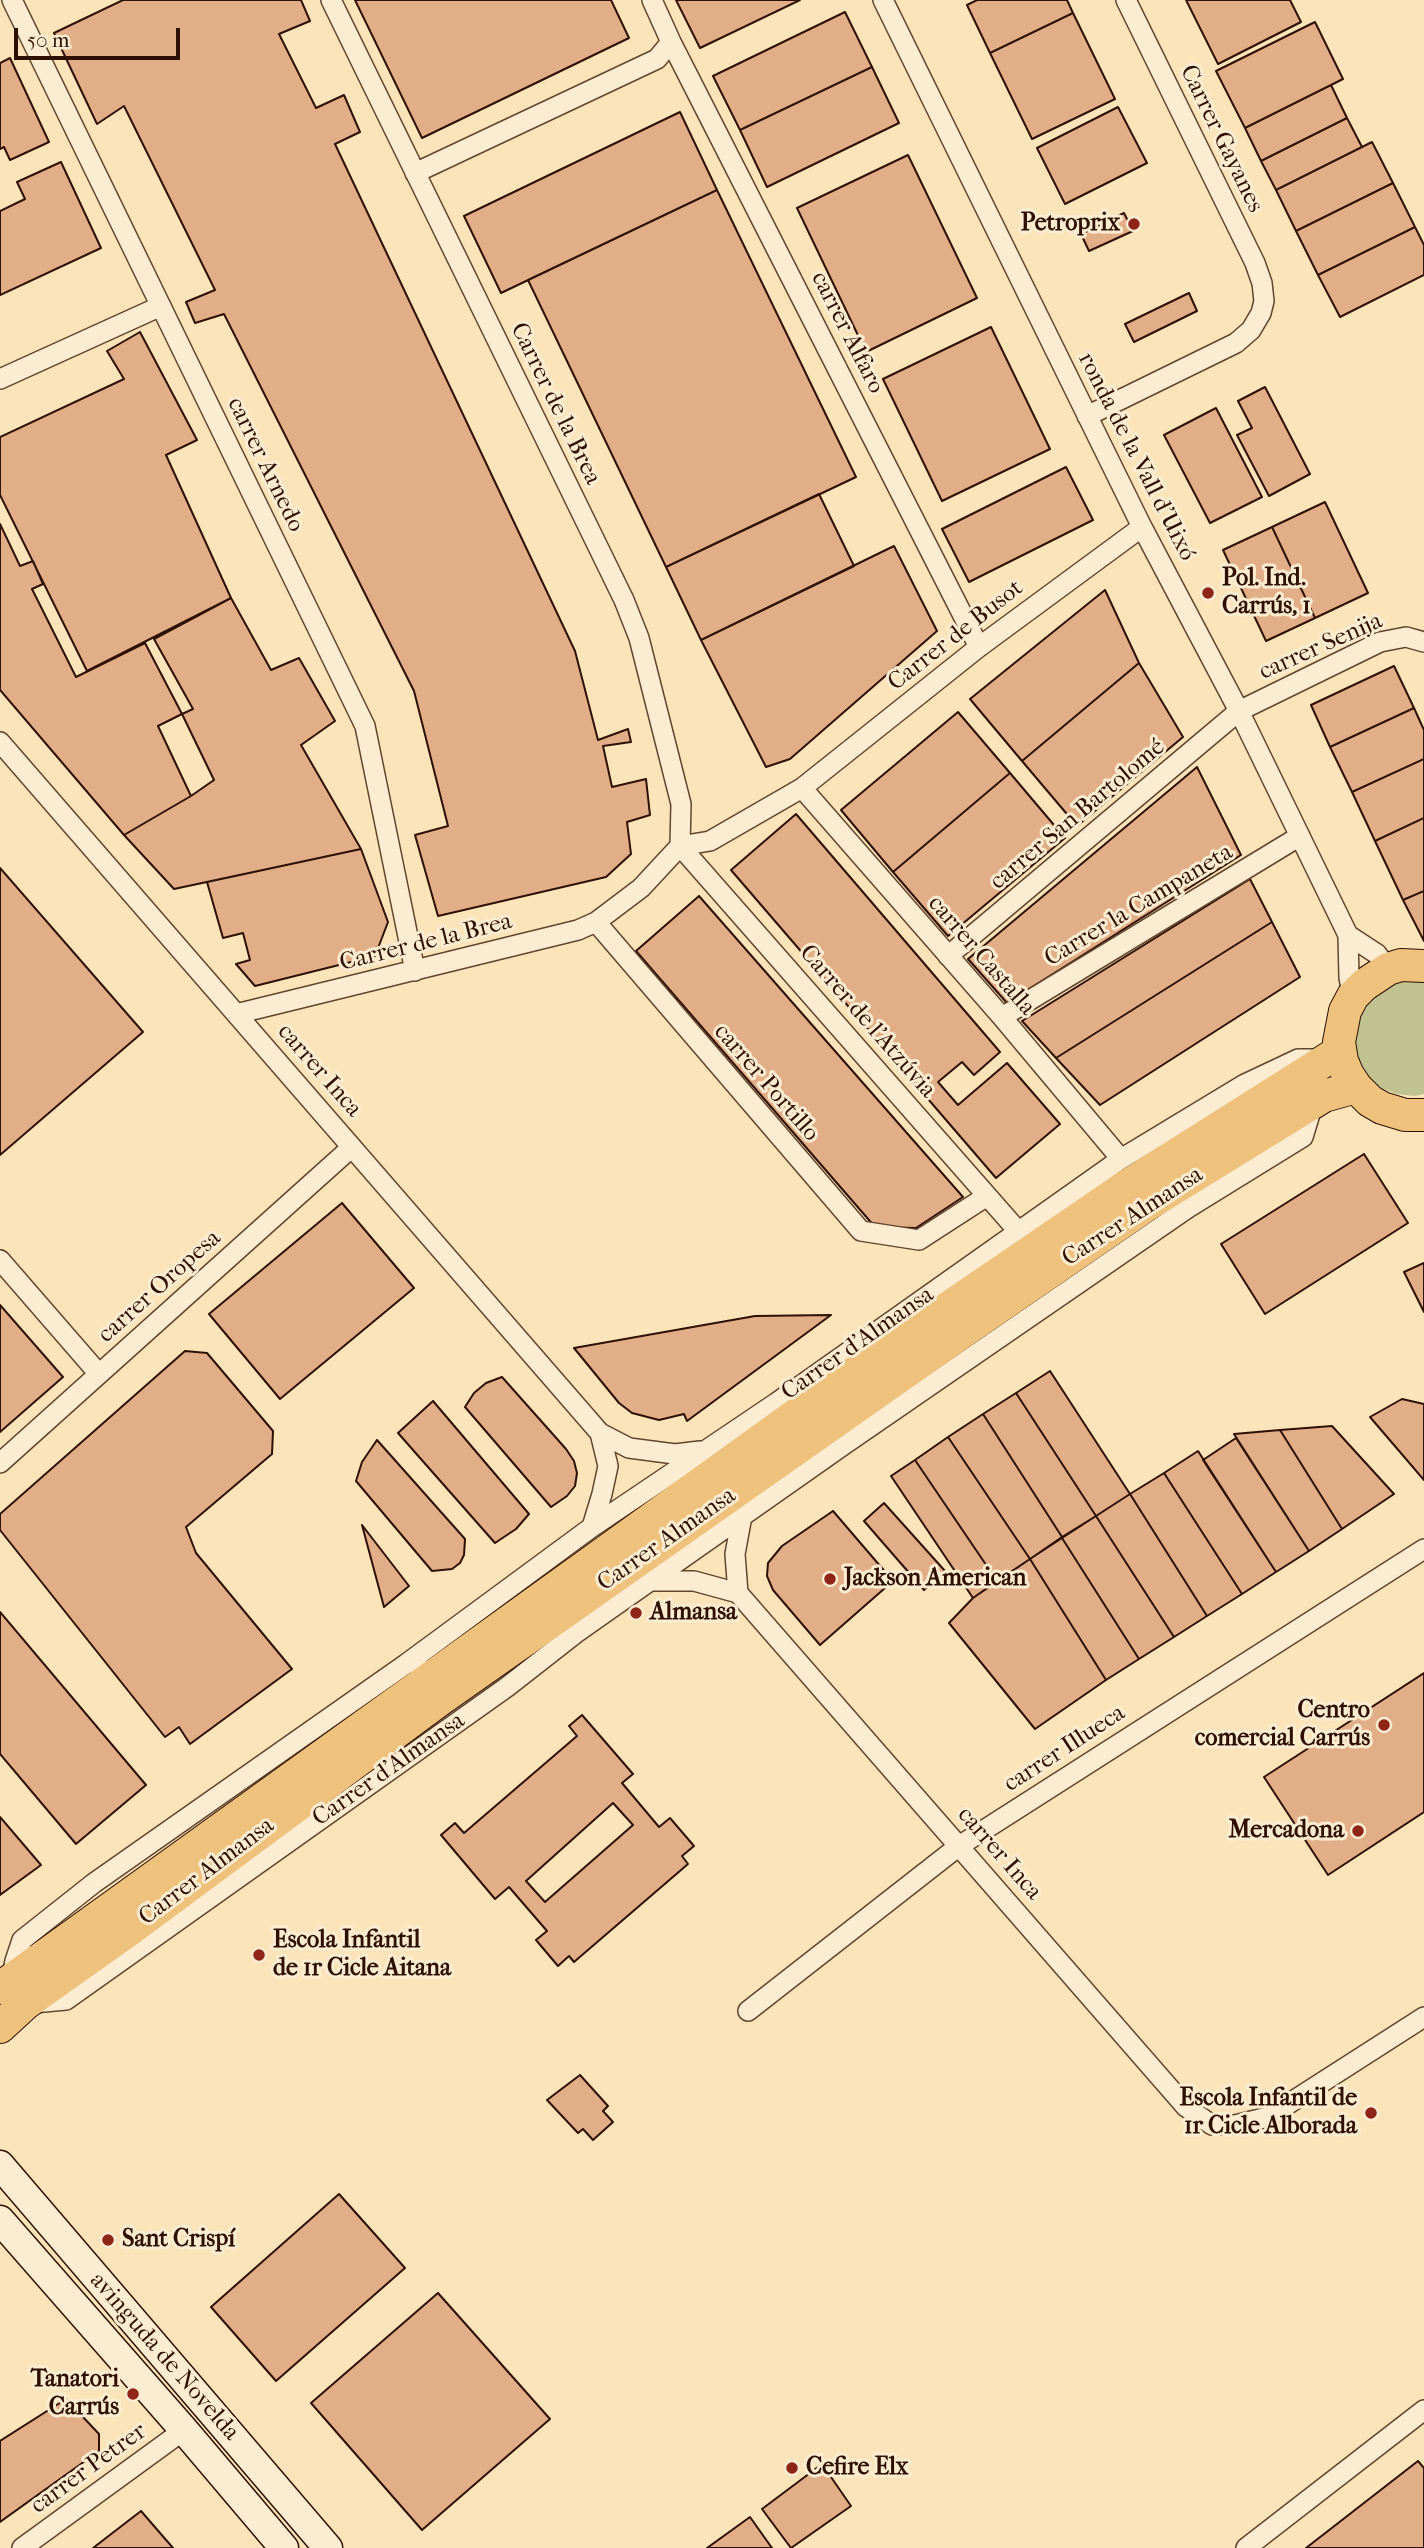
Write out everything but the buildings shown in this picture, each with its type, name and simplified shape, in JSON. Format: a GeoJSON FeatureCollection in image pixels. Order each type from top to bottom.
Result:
{"type":"FeatureCollection","features":[{"type":"Feature","properties":{"kind":"main road"},"geometry":{"type":"LineString","coordinates":[[1423,1116],[1405,1115],[1370,1101],[1356,1087],[1333,1055],[1345,1011],[1353,996],[1364,985],[1388,969],[1401,965],[1424,966]]}},
{"type":"Feature","properties":{"kind":"main road","name":"Carrer d'Almansa"},"geometry":{"type":"LineString","coordinates":[[12,1991],[463,1655],[899,1342],[1128,1185],[1333,1055]]}},
{"type":"Feature","properties":{"kind":"main road","name":"Carrer Almansa"},"geometry":{"type":"LineString","coordinates":[[0,2027],[12,1991],[132,1928],[441,1699],[1144,1206],[1324,1097],[1356,1087]]}},
{"type":"Feature","properties":{"kind":"main road","name":"avinguda de Novelda"},"geometry":{"type":"LineString","coordinates":[[0,2165],[328,2548]]}},
{"type":"Feature","properties":{"kind":"main road","name":"avinguda de Novelda"},"geometry":{"type":"LineString","coordinates":[[0,2220],[284,2548]]}},
{"type":"Feature","properties":{"kind":"street","name":"carrer Arnedo"},"geometry":{"type":"LineString","coordinates":[[12,0],[365,726],[415,971]]}},
{"type":"Feature","properties":{"kind":"street","name":"Carrer de la Brea"},"geometry":{"type":"LineString","coordinates":[[236,1014],[557,936],[597,922],[641,888],[680,846],[681,804],[639,638],[624,600],[331,0]]}},
{"type":"Feature","properties":{"kind":"street","name":"carrer Alfaro"},"geometry":{"type":"LineString","coordinates":[[652,0],[979,647]]}},
{"type":"Feature","properties":{"kind":"street","name":"ronda de la Vall d'Uixó"},"geometry":{"type":"LineString","coordinates":[[883,0],[1142,527],[1239,711],[1348,935],[1349,978],[1353,996]]}},
{"type":"Feature","properties":{"kind":"street","name":"Carrer Gayanes"},"geometry":{"type":"LineString","coordinates":[[1087,416],[1236,343],[1251,330],[1261,313],[1264,301],[1262,283],[1255,263],[1126,0]]}},
{"type":"Feature","properties":{"kind":"street"},"geometry":{"type":"LineString","coordinates":[[415,173],[657,59],[671,42]]}},
{"type":"Feature","properties":{"kind":"street"},"geometry":{"type":"LineString","coordinates":[[0,379],[161,306]]}},
{"type":"Feature","properties":{"kind":"street","name":"Carrer de Busot"},"geometry":{"type":"LineString","coordinates":[[802,788],[979,647],[1142,527]]}},
{"type":"Feature","properties":{"kind":"street","name":"carrer Senija"},"geometry":{"type":"LineString","coordinates":[[1239,711],[1380,642],[1406,637],[1424,642]]}},
{"type":"Feature","properties":{"kind":"street","name":"carrer San Bartolomé"},"geometry":{"type":"LineString","coordinates":[[948,956],[1239,711]]}},
{"type":"Feature","properties":{"kind":"street","name":"carrer Inca"},"geometry":{"type":"LineString","coordinates":[[0,742],[600,1433]]}},
{"type":"Feature","properties":{"kind":"street"},"geometry":{"type":"LineString","coordinates":[[680,846],[710,841],[802,788]]}},
{"type":"Feature","properties":{"kind":"street","name":"carrer Castalla"},"geometry":{"type":"LineString","coordinates":[[802,788],[1002,1017],[1121,1160]]}},
{"type":"Feature","properties":{"kind":"street","name":"Carrer la Campaneta"},"geometry":{"type":"LineString","coordinates":[[1002,1017],[1300,836]]}},
{"type":"Feature","properties":{"kind":"street","name":"Carrer de l'Atzúvia"},"geometry":{"type":"LineString","coordinates":[[680,846],[1018,1231]]}},
{"type":"Feature","properties":{"kind":"street","name":"carrer Portillo"},"geometry":{"type":"LineString","coordinates":[[597,922],[860,1231],[919,1240],[987,1196]]}},
{"type":"Feature","properties":{"kind":"street"},"geometry":{"type":"LineString","coordinates":[[1348,935],[1377,954],[1388,969]]}},
{"type":"Feature","properties":{"kind":"street","name":"Carrer d'Almansa"},"geometry":{"type":"LineString","coordinates":[[1313,1104],[1303,1136],[1188,1208],[1025,1318],[576,1633],[507,1687],[66,2000],[12,1991],[15,1961],[22,1940],[94,1884],[406,1664],[592,1527],[776,1402],[1121,1160],[1245,1084],[1298,1059],[1333,1055]]}},
{"type":"Feature","properties":{"kind":"street","name":"carrer Oropesa"},"geometry":{"type":"LineString","coordinates":[[0,1463],[352,1146]]}},
{"type":"Feature","properties":{"kind":"street"},"geometry":{"type":"LineString","coordinates":[[0,1260],[99,1374]]}},
{"type":"Feature","properties":{"kind":"street"},"geometry":{"type":"LineString","coordinates":[[600,1433],[629,1448],[675,1454],[704,1451]]}},
{"type":"Feature","properties":{"kind":"street"},"geometry":{"type":"LineString","coordinates":[[592,1527],[608,1466],[600,1433]]}},
{"type":"Feature","properties":{"kind":"street"},"geometry":{"type":"LineString","coordinates":[[650,1581],[694,1581],[738,1593],[735,1554],[742,1516]]}},
{"type":"Feature","properties":{"kind":"street","name":"carrer Illueca"},"geometry":{"type":"LineString","coordinates":[[748,2011],[959,1846],[1424,1549]]}},
{"type":"Feature","properties":{"kind":"street","name":"carrer Inca"},"geometry":{"type":"LineString","coordinates":[[738,1593],[1186,2106],[1212,2125],[1235,2125],[1268,2117],[1424,2017]]}},
{"type":"Feature","properties":{"kind":"street","name":"Carrer d'Almansa"},"geometry":{"type":"LineString","coordinates":[[406,1664],[463,1655]]}},
{"type":"Feature","properties":{"kind":"street","name":"Carrer d'Almansa"},"geometry":{"type":"LineString","coordinates":[[441,1699],[507,1687]]}},
{"type":"Feature","properties":{"kind":"street"},"geometry":{"type":"LineString","coordinates":[[1245,2548],[1424,2410]]}},
{"type":"Feature","properties":{"kind":"street","name":"carrer Petrer"},"geometry":{"type":"LineString","coordinates":[[22,2548],[184,2430]]}},
{"type":"Feature","properties":{"kind":"green space"},"geometry":{"type":"Polygon","coordinates":[[[1398,979],[1424,980],[1424,1094],[1415,1096],[1396,1094],[1377,1086],[1363,1072],[1354,1055],[1356,1016],[1366,999],[1398,979]]]}},
{"type":"Feature","properties":{"kind":"place","name":"Petroprix"},"geometry":{"type":"Point","coordinates":[1134,224]}},
{"type":"Feature","properties":{"kind":"place","name":"Pol. Ind. Carrús, 1"},"geometry":{"type":"Point","coordinates":[1208,593]}},
{"type":"Feature","properties":{"kind":"place","name":"Jackson American"},"geometry":{"type":"Point","coordinates":[830,1579]}},
{"type":"Feature","properties":{"kind":"place","name":"Almansa"},"geometry":{"type":"Point","coordinates":[636,1613]}},
{"type":"Feature","properties":{"kind":"place","name":"Centro comercial Carrús"},"geometry":{"type":"Point","coordinates":[1384,1725]}},
{"type":"Feature","properties":{"kind":"place","name":"Mercadona"},"geometry":{"type":"Point","coordinates":[1358,1831]}},
{"type":"Feature","properties":{"kind":"place","name":"Escola Infantil de 1r Cicle Aitana"},"geometry":{"type":"Point","coordinates":[259,1955]}},
{"type":"Feature","properties":{"kind":"place","name":"Escola Infantil de 1r Cicle Alborada"},"geometry":{"type":"Point","coordinates":[1371,2113]}},
{"type":"Feature","properties":{"kind":"place","name":"Sant Crispí"},"geometry":{"type":"Point","coordinates":[108,2240]}},
{"type":"Feature","properties":{"kind":"place","name":"Tanatori Carrús"},"geometry":{"type":"Point","coordinates":[133,2394]}},
{"type":"Feature","properties":{"kind":"place","name":"Cefire Elx"},"geometry":{"type":"Point","coordinates":[792,2468]}}]}
